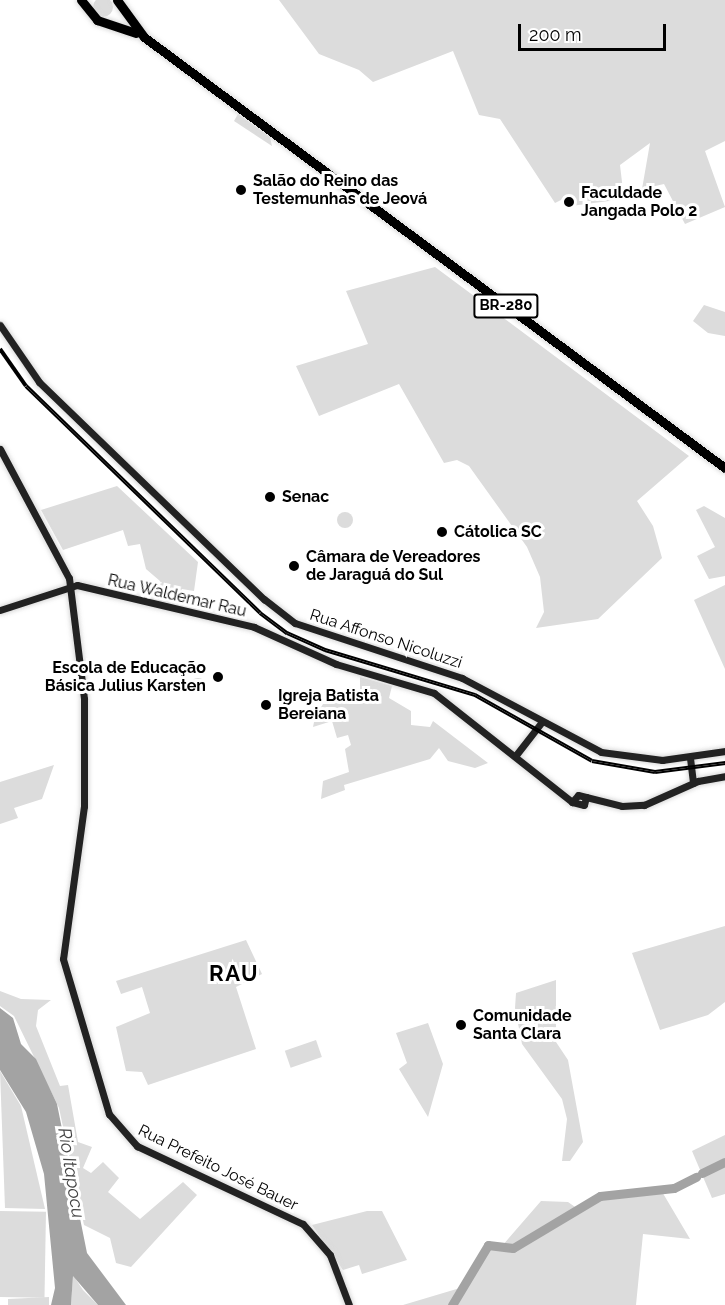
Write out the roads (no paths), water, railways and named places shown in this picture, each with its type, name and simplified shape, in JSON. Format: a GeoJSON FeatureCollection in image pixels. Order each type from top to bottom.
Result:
{"type":"FeatureCollection","features":[{"type":"Feature","properties":{"kind":"highway","name":"BR-280"},"geometry":{"type":"LineString","coordinates":[[81,0],[103,21],[144,37],[725,468]]}},
{"type":"Feature","properties":{"kind":"highway","name":"BR-280"},"geometry":{"type":"LineString","coordinates":[[103,21],[114,15],[117,2]]}},
{"type":"Feature","properties":{"kind":"highway","name":"BR-280"},"geometry":{"type":"LineString","coordinates":[[117,2],[144,37]]}},
{"type":"Feature","properties":{"kind":"street","name":"Rua Affonso Nicoluzzi"},"geometry":{"type":"LineString","coordinates":[[0,325],[39,381],[284,616],[336,640],[462,678],[541,723],[617,756],[690,758],[725,750]]}},
{"type":"Feature","properties":{"kind":"street","name":"Rua Prefeito José Bauer"},"geometry":{"type":"LineString","coordinates":[[0,449],[70,586],[84,699],[84,815],[63,959],[109,1114],[137,1146],[303,1224],[330,1255],[349,1305]]}},
{"type":"Feature","properties":{"kind":"street"},"geometry":{"type":"LineString","coordinates":[[0,610],[70,586]]}},
{"type":"Feature","properties":{"kind":"street","name":"Rua Waldemar Rau"},"geometry":{"type":"LineString","coordinates":[[70,586],[247,625],[336,664],[427,690],[516,755],[572,802]]}},
{"type":"Feature","properties":{"kind":"street"},"geometry":{"type":"LineString","coordinates":[[516,755],[541,723]]}},
{"type":"Feature","properties":{"kind":"street"},"geometry":{"type":"LineString","coordinates":[[690,758],[693,783]]}},
{"type":"Feature","properties":{"kind":"street"},"geometry":{"type":"LineString","coordinates":[[572,802],[586,800],[650,804],[693,783],[725,776]]}},
{"type":"Feature","properties":{"kind":"street","name":"Rua Waldemar Rau"},"geometry":{"type":"LineString","coordinates":[[558,788],[586,800]]}},
{"type":"Feature","properties":{"kind":"street"},"geometry":{"type":"LineString","coordinates":[[572,802],[578,795]]}},
{"type":"Feature","properties":{"kind":"waterway"},"geometry":{"type":"LineString","coordinates":[[702,1173],[725,1162]]}},
{"type":"Feature","properties":{"kind":"waterway"},"geometry":{"type":"LineString","coordinates":[[452,1305],[488,1245],[513,1248],[600,1196],[674,1188],[696,1177]]}},
{"type":"Feature","properties":{"kind":"railway"},"geometry":{"type":"LineString","coordinates":[[0,349],[26,386],[260,613],[287,633],[325,650],[475,695],[592,761],[655,772],[725,763]]}},
{"type":"Feature","properties":{"kind":"place","name":"Salão do Reino das Testemunhas de Jeová"},"geometry":{"type":"Point","coordinates":[241,190]}},
{"type":"Feature","properties":{"kind":"place","name":"Faculdade Jangada Polo 2"},"geometry":{"type":"Point","coordinates":[569,202]}},
{"type":"Feature","properties":{"kind":"place","name":"Senac"},"geometry":{"type":"Point","coordinates":[270,497]}},
{"type":"Feature","properties":{"kind":"place","name":"Cátolica SC"},"geometry":{"type":"Point","coordinates":[442,532]}},
{"type":"Feature","properties":{"kind":"place","name":"Câmara de Vereadores de Jaraguá do Sul"},"geometry":{"type":"Point","coordinates":[294,566]}},
{"type":"Feature","properties":{"kind":"place","name":"Escola de Educação Básica Julius Karsten"},"geometry":{"type":"Point","coordinates":[218,677]}},
{"type":"Feature","properties":{"kind":"place","name":"Igreja Batista Bereiana"},"geometry":{"type":"Point","coordinates":[266,705]}},
{"type":"Feature","properties":{"kind":"place","name":"Comunidade Santa Clara"},"geometry":{"type":"Point","coordinates":[461,1025]}},
{"type":"Feature","properties":{"kind":"district","name":"RAU"},"geometry":{"type":"Point","coordinates":[234,974]}},
{"type":"Feature","properties":{"kind":"water label","name":"Rio Itapocu"},"geometry":{"type":"Point","coordinates":[71,1173]}}]}
